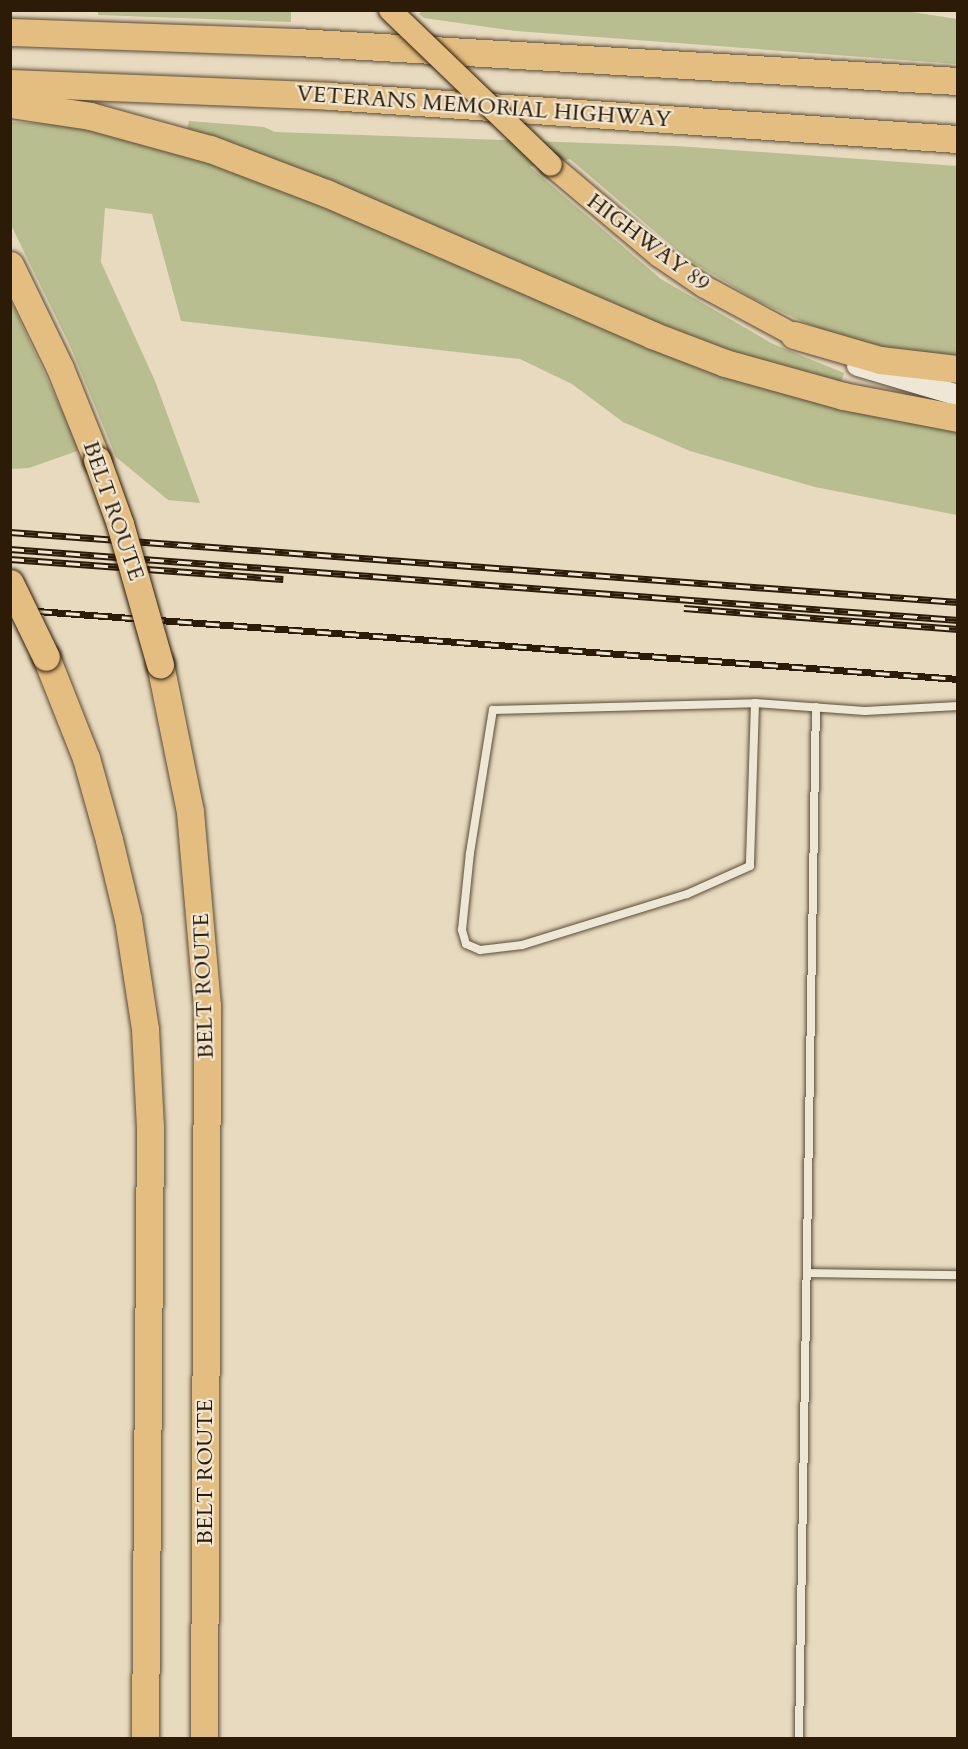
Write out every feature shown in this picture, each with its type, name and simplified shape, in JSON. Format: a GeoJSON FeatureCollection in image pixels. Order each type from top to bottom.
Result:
{"type":"FeatureCollection","features":[{"type":"Feature","properties":{"kind":"highway"},"geometry":{"type":"LineString","coordinates":[[10,32],[297,42],[957,81]]}},
{"type":"Feature","properties":{"kind":"highway","name":"VETERANS MEMORIAL HIGHWAY"},"geometry":{"type":"LineString","coordinates":[[10,83],[330,96],[957,139]]}},
{"type":"Feature","properties":{"kind":"highway"},"geometry":{"type":"LineString","coordinates":[[10,104],[90,116],[210,149],[326,193],[652,335],[725,363],[843,396],[957,418]]}},
{"type":"Feature","properties":{"kind":"highway","name":"BELT ROUTE"},"geometry":{"type":"LineString","coordinates":[[10,265],[60,368],[97,460],[131,558],[160,664],[190,812],[207,1005],[204,1738]]}},
{"type":"Feature","properties":{"kind":"highway"},"geometry":{"type":"LineString","coordinates":[[794,335],[880,360],[957,369]]}},
{"type":"Feature","properties":{"kind":"highway"},"geometry":{"type":"LineString","coordinates":[[10,583],[46,657],[86,758],[107,830],[128,919],[145,1029],[150,1127],[145,1738]]}},
{"type":"Feature","properties":{"kind":"main road","name":"HIGHWAY 89"},"geometry":{"type":"LineString","coordinates":[[390,10],[551,165],[658,256],[705,287],[794,335],[861,367],[957,395]]}},
{"type":"Feature","properties":{"kind":"lane"},"geometry":{"type":"LineString","coordinates":[[755,703],[750,866],[687,894],[522,945],[480,950],[466,944],[462,930],[470,853],[493,710],[755,703],[865,711],[957,706]]}},
{"type":"Feature","properties":{"kind":"lane"},"geometry":{"type":"LineString","coordinates":[[799,1738],[816,707]]}},
{"type":"Feature","properties":{"kind":"lane"},"geometry":{"type":"LineString","coordinates":[[807,1273],[957,1275]]}},
{"type":"Feature","properties":{"kind":"green space"},"geometry":{"type":"Polygon","coordinates":[[[98,11],[291,11],[291,22],[98,15],[98,11]]]}},
{"type":"Feature","properties":{"kind":"green space"},"geometry":{"type":"Polygon","coordinates":[[[422,11],[906,11],[957,19],[957,64],[516,31],[424,18],[419,14],[422,11]]]}},
{"type":"Feature","properties":{"kind":"green space"},"geometry":{"type":"Polygon","coordinates":[[[189,121],[264,127],[275,132],[676,146],[957,166],[957,360],[900,354],[821,330],[754,299],[686,258],[570,159],[530,167],[661,279],[773,344],[844,373],[841,383],[698,342],[187,129],[189,121]]]}},
{"type":"Feature","properties":{"kind":"green space"},"geometry":{"type":"Polygon","coordinates":[[[10,122],[77,125],[219,165],[309,198],[816,402],[957,430],[957,515],[815,487],[690,451],[623,422],[572,384],[520,359],[181,321],[152,214],[105,208],[101,262],[155,381],[200,503],[168,500],[116,457],[71,348],[11,225],[10,122]]]}},
{"type":"Feature","properties":{"kind":"green space"},"geometry":{"type":"Polygon","coordinates":[[[10,299],[80,450],[29,468],[11,469],[10,299]]]}},
{"type":"Feature","properties":{"kind":"railway"},"geometry":{"type":"LineString","coordinates":[[10,532],[958,602]]}},
{"type":"Feature","properties":{"kind":"railway"},"geometry":{"type":"LineString","coordinates":[[10,549],[958,620]]}},
{"type":"Feature","properties":{"kind":"railway"},"geometry":{"type":"LineString","coordinates":[[10,559],[283,579]]}},
{"type":"Feature","properties":{"kind":"railway"},"geometry":{"type":"LineString","coordinates":[[684,608],[958,629]]}},
{"type":"Feature","properties":{"kind":"railway"},"geometry":{"type":"LineString","coordinates":[[10,609],[958,679]]}}]}
